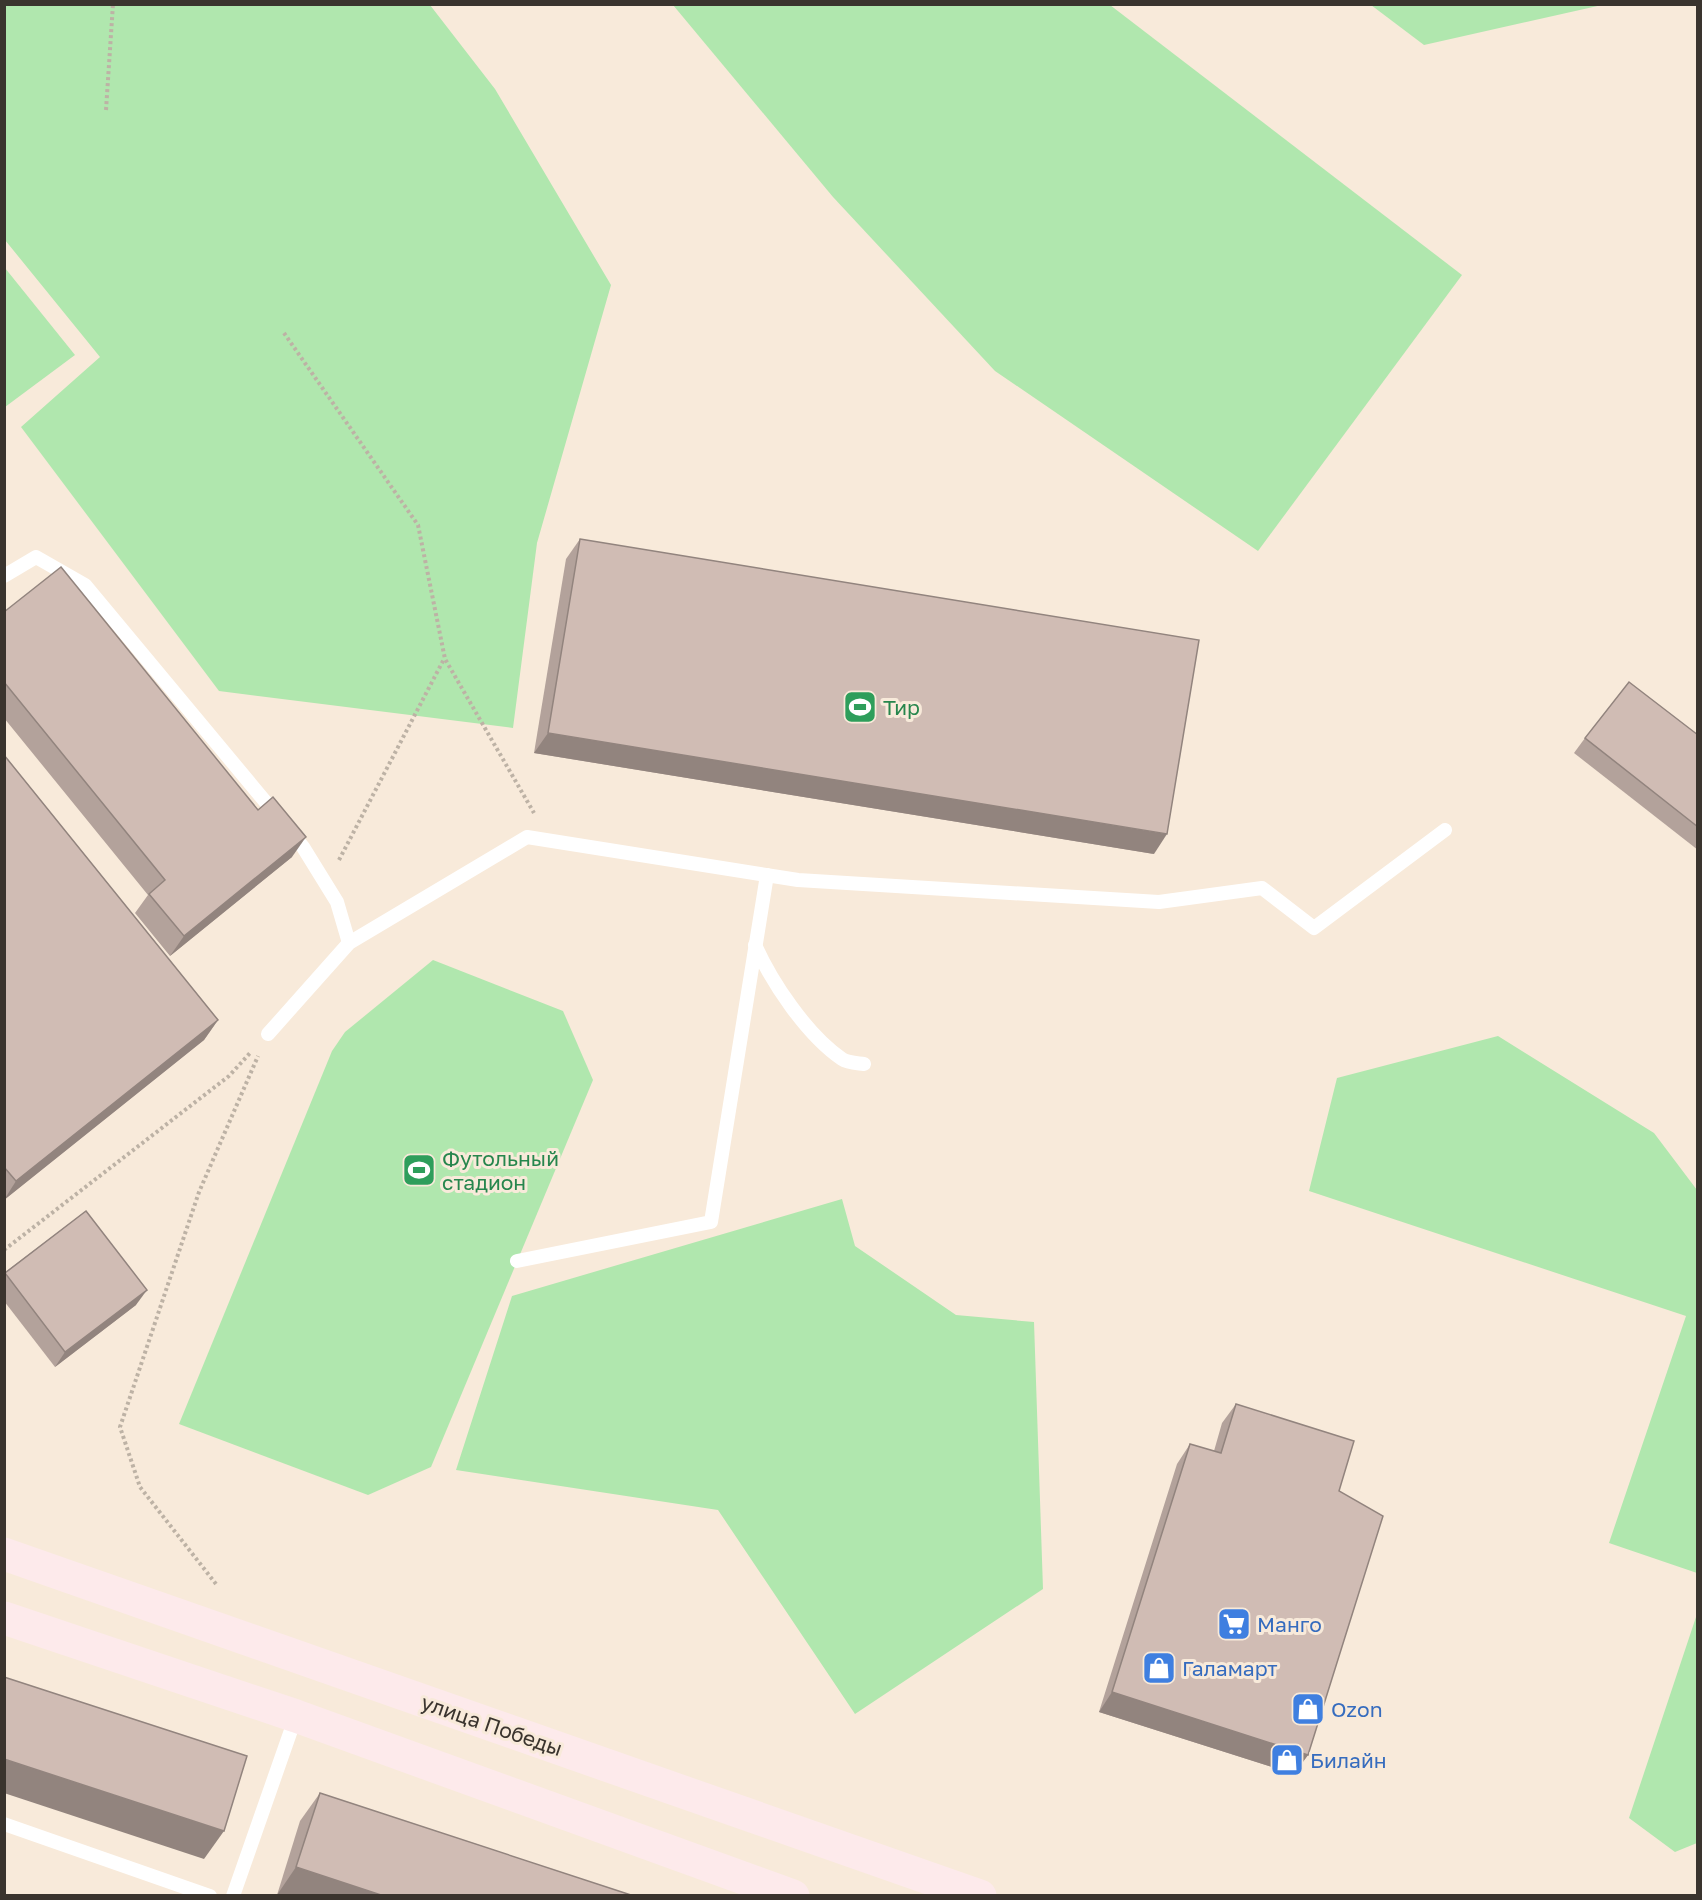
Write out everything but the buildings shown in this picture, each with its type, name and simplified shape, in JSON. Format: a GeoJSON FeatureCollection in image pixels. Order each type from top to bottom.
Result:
{"type":"FeatureCollection","features":[{"type":"Feature","properties":{"kind":"street","name":"улица Победы"},"geometry":{"type":"LineString","coordinates":[[4,1554],[980,1896]]}},
{"type":"Feature","properties":{"kind":"street"},"geometry":{"type":"LineString","coordinates":[[4,1618],[296,1716],[793,1896]]}},
{"type":"Feature","properties":{"kind":"lane"},"geometry":{"type":"LineString","coordinates":[[4,576],[36,557],[85,585],[303,847],[337,902],[349,943]]}},
{"type":"Feature","properties":{"kind":"lane"},"geometry":{"type":"LineString","coordinates":[[268,1034],[349,943],[527,837],[798,880],[1160,902],[1262,888],[1314,928],[1445,830]]}},
{"type":"Feature","properties":{"kind":"lane"},"geometry":{"type":"LineString","coordinates":[[517,1261],[711,1222],[766,875]]}},
{"type":"Feature","properties":{"kind":"lane"},"geometry":{"type":"LineString","coordinates":[[755,945],[765,968],[816,1035],[844,1060],[864,1064]]}},
{"type":"Feature","properties":{"kind":"lane"},"geometry":{"type":"LineString","coordinates":[[233,1896],[296,1716]]}},
{"type":"Feature","properties":{"kind":"lane"},"geometry":{"type":"LineString","coordinates":[[4,1824],[210,1896]]}},
{"type":"Feature","properties":{"kind":"path"},"geometry":{"type":"LineString","coordinates":[[105,110],[113,4]]}},
{"type":"Feature","properties":{"kind":"path"},"geometry":{"type":"LineString","coordinates":[[284,333],[418,525],[444,658],[550,840]]}},
{"type":"Feature","properties":{"kind":"path"},"geometry":{"type":"LineString","coordinates":[[326,884],[444,658]]}},
{"type":"Feature","properties":{"kind":"path"},"geometry":{"type":"LineString","coordinates":[[4,1250],[229,1076],[268,1034]]}},
{"type":"Feature","properties":{"kind":"path"},"geometry":{"type":"LineString","coordinates":[[216,1584],[140,1487],[120,1427],[199,1192],[268,1034]]}},
{"type":"Feature","properties":{"kind":"green space"},"geometry":{"type":"Polygon","coordinates":[[[4,5],[430,5],[495,89],[611,285],[537,543],[513,728],[219,691],[21,427],[100,357],[5,240],[4,5]]]}},
{"type":"Feature","properties":{"kind":"green space"},"geometry":{"type":"Polygon","coordinates":[[[673,5],[1110,5],[1462,275],[1258,551],[995,371],[833,197],[673,5]]]}},
{"type":"Feature","properties":{"kind":"green space"},"geometry":{"type":"Polygon","coordinates":[[[1371,5],[1602,5],[1424,45],[1371,5]]]}},
{"type":"Feature","properties":{"kind":"green space"},"geometry":{"type":"Polygon","coordinates":[[[5,268],[75,355],[4,407],[5,268]]]}},
{"type":"Feature","properties":{"kind":"green space","name":"Футольный стадион"},"geometry":{"type":"Polygon","coordinates":[[[433,960],[563,1011],[593,1080],[431,1467],[368,1495],[179,1424],[332,1051],[345,1032],[433,960]]]}},
{"type":"Feature","properties":{"kind":"green space"},"geometry":{"type":"Polygon","coordinates":[[[1498,1036],[1654,1133],[1697,1190],[1697,1573],[1609,1543],[1686,1316],[1309,1191],[1337,1078],[1498,1036]]]}},
{"type":"Feature","properties":{"kind":"green space"},"geometry":{"type":"Polygon","coordinates":[[[842,1199],[855,1246],[956,1315],[1034,1322],[1043,1589],[855,1714],[718,1510],[456,1470],[512,1296],[842,1199]]]}},
{"type":"Feature","properties":{"kind":"green space"},"geometry":{"type":"Polygon","coordinates":[[[1697,1614],[1697,1843],[1675,1852],[1629,1818],[1697,1614]]]}},
{"type":"Feature","properties":{"kind":"place","name":"Тир"},"geometry":{"type":"Point","coordinates":[860,707]}},
{"type":"Feature","properties":{"kind":"place","name":"Футольный стадион"},"geometry":{"type":"Point","coordinates":[419,1170]}},
{"type":"Feature","properties":{"kind":"place","name":"Манго"},"geometry":{"type":"Point","coordinates":[1234,1624]}},
{"type":"Feature","properties":{"kind":"place","name":"Галамарт"},"geometry":{"type":"Point","coordinates":[1159,1668]}},
{"type":"Feature","properties":{"kind":"place","name":"Ozon"},"geometry":{"type":"Point","coordinates":[1308,1709]}},
{"type":"Feature","properties":{"kind":"place","name":"Билайн"},"geometry":{"type":"Point","coordinates":[1287,1760]}}]}
